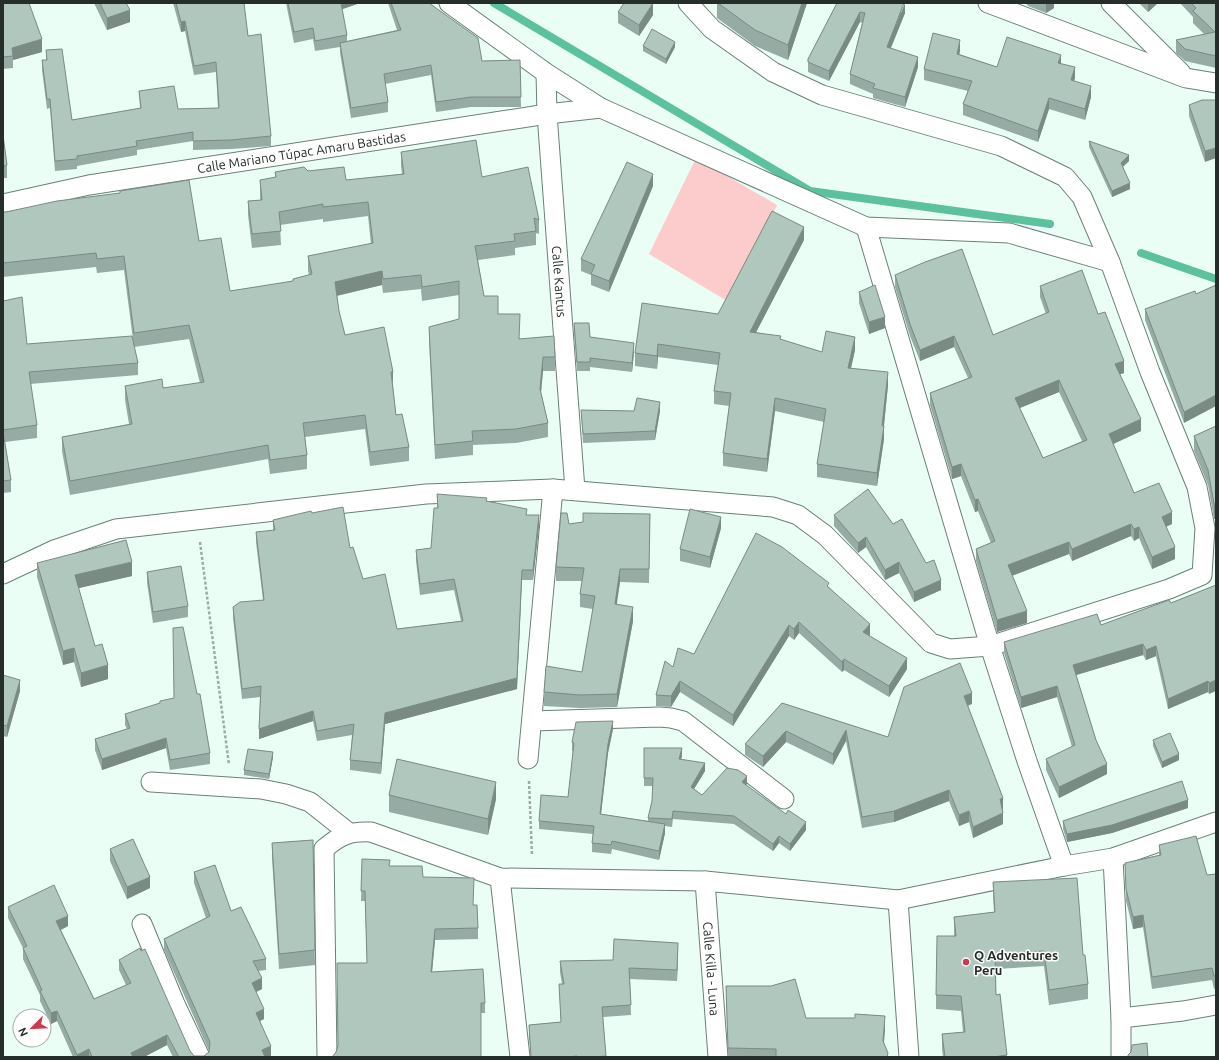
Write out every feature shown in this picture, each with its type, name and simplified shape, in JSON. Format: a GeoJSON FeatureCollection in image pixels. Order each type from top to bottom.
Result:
{"type":"FeatureCollection","features":[{"type":"Feature","properties":{"kind":"street"},"geometry":{"type":"LineString","coordinates":[[449,3],[546,73],[602,108],[866,227],[1009,233],[1110,262]]}},
{"type":"Feature","properties":{"kind":"street"},"geometry":{"type":"LineString","coordinates":[[3,574],[54,550],[116,529],[426,494],[553,489],[773,507],[798,515],[825,535],[931,642],[950,649],[990,646],[1169,589],[1209,572],[1205,528],[1196,487],[1150,372],[1110,262],[1082,197],[1065,177],[1001,146],[822,95],[773,72],[712,29],[688,3]]}},
{"type":"Feature","properties":{"kind":"street"},"geometry":{"type":"LineString","coordinates":[[988,3],[1186,78],[1216,83]]}},
{"type":"Feature","properties":{"kind":"street"},"geometry":{"type":"LineString","coordinates":[[1111,3],[1186,78]]}},
{"type":"Feature","properties":{"kind":"street","name":"Calle Kantus"},"geometry":{"type":"LineString","coordinates":[[546,73],[547,114],[575,490]]}},
{"type":"Feature","properties":{"kind":"street","name":"Calle Mariano Túpac Amaru Bastidas"},"geometry":{"type":"LineString","coordinates":[[3,204],[89,185],[547,114],[602,108]]}},
{"type":"Feature","properties":{"kind":"street"},"geometry":{"type":"LineString","coordinates":[[866,227],[990,646],[1027,761],[1064,866]]}},
{"type":"Feature","properties":{"kind":"street"},"geometry":{"type":"LineString","coordinates":[[528,759],[553,489]]}},
{"type":"Feature","properties":{"kind":"street"},"geometry":{"type":"LineString","coordinates":[[532,721],[659,717],[683,721],[784,799]]}},
{"type":"Feature","properties":{"kind":"street"},"geometry":{"type":"LineString","coordinates":[[151,782],[261,789],[286,794],[310,802],[349,833]]}},
{"type":"Feature","properties":{"kind":"street"},"geometry":{"type":"LineString","coordinates":[[327,1057],[324,849],[334,840],[349,833],[371,832],[500,878],[532,878],[550,880],[704,881],[898,900],[1064,866],[1113,858],[1216,822]]}},
{"type":"Feature","properties":{"kind":"street"},"geometry":{"type":"LineString","coordinates":[[1113,858],[1121,1018],[1121,1057]]}},
{"type":"Feature","properties":{"kind":"street"},"geometry":{"type":"LineString","coordinates":[[500,878],[520,1057]]}},
{"type":"Feature","properties":{"kind":"street","name":"Calle Killa - Luna"},"geometry":{"type":"LineString","coordinates":[[704,881],[718,1057]]}},
{"type":"Feature","properties":{"kind":"street"},"geometry":{"type":"LineString","coordinates":[[898,900],[909,1057]]}},
{"type":"Feature","properties":{"kind":"street"},"geometry":{"type":"LineString","coordinates":[[142,924],[175,1004],[200,1057]]}},
{"type":"Feature","properties":{"kind":"street"},"geometry":{"type":"LineString","coordinates":[[1121,1018],[1183,1011],[1216,1005]]}},
{"type":"Feature","properties":{"kind":"path"},"geometry":{"type":"LineString","coordinates":[[197,520],[229,768]]}},
{"type":"Feature","properties":{"kind":"path"},"geometry":{"type":"LineString","coordinates":[[528,759],[532,878]]}},
{"type":"Feature","properties":{"kind":"shaded area"},"geometry":{"type":"Polygon","coordinates":[[[696,158],[777,205],[732,304],[649,254],[696,158]]]}},
{"type":"Feature","properties":{"kind":"building"},"geometry":{"type":"Polygon","coordinates":[[[3,3],[29,3],[42,39],[12,48],[13,56],[3,57],[3,3]]]}},
{"type":"Feature","properties":{"kind":"building"},"geometry":{"type":"Polygon","coordinates":[[[100,3],[126,3],[130,10],[107,18],[100,3]]]}},
{"type":"Feature","properties":{"kind":"building"},"geometry":{"type":"Polygon","coordinates":[[[176,3],[244,3],[248,36],[261,34],[271,136],[231,140],[193,141],[193,132],[136,141],[137,146],[77,156],[77,159],[55,161],[50,99],[47,99],[42,60],[47,60],[46,50],[62,49],[72,120],[141,108],[139,91],[174,86],[178,109],[219,108],[216,62],[194,66],[185,21],[181,22],[176,3]]]}},
{"type":"Feature","properties":{"kind":"building"},"geometry":{"type":"Polygon","coordinates":[[[288,3],[341,3],[347,35],[315,41],[313,28],[294,32],[288,3]]]}},
{"type":"Feature","properties":{"kind":"building"},"geometry":{"type":"Polygon","coordinates":[[[391,3],[429,3],[478,38],[482,61],[520,60],[521,97],[471,97],[436,102],[431,65],[384,74],[388,102],[351,108],[340,43],[401,30],[391,3]]]}},
{"type":"Feature","properties":{"kind":"building"},"geometry":{"type":"Polygon","coordinates":[[[624,3],[653,3],[639,25],[618,12],[624,3]]]}},
{"type":"Feature","properties":{"kind":"building"},"geometry":{"type":"Polygon","coordinates":[[[718,3],[802,3],[788,45],[755,30],[718,3]]]}},
{"type":"Feature","properties":{"kind":"building"},"geometry":{"type":"Polygon","coordinates":[[[837,3],[904,3],[887,47],[918,57],[905,97],[873,88],[875,84],[850,74],[865,13],[860,12],[829,71],[808,62],[808,59],[837,3]]]}},
{"type":"Feature","properties":{"kind":"building"},"geometry":{"type":"Polygon","coordinates":[[[1191,3],[1216,3],[1216,56],[1185,49],[1176,40],[1215,32],[1193,11],[1196,8],[1191,3]]]}},
{"type":"Feature","properties":{"kind":"building"},"geometry":{"type":"Polygon","coordinates":[[[652,29],[675,42],[666,59],[643,46],[652,29]]]}},
{"type":"Feature","properties":{"kind":"building"},"geometry":{"type":"Polygon","coordinates":[[[933,33],[960,40],[957,54],[997,67],[1007,37],[1061,55],[1058,63],[1075,67],[1071,80],[1091,86],[1085,109],[1049,98],[1038,131],[963,104],[972,81],[924,69],[933,33]]]}},
{"type":"Feature","properties":{"kind":"building"},"geometry":{"type":"Polygon","coordinates":[[[1202,100],[1216,100],[1216,148],[1205,151],[1189,105],[1202,100]]]}},
{"type":"Feature","properties":{"kind":"building"},"geometry":{"type":"Polygon","coordinates":[[[3,135],[7,165],[3,166],[3,135]]]}},
{"type":"Feature","properties":{"kind":"building"},"geometry":{"type":"Polygon","coordinates":[[[476,140],[482,177],[528,167],[539,220],[534,218],[536,231],[514,234],[515,241],[475,246],[484,296],[498,296],[498,314],[520,314],[519,339],[554,336],[555,357],[543,357],[540,389],[548,423],[516,429],[472,431],[473,441],[435,445],[429,327],[459,319],[459,281],[422,287],[421,275],[383,279],[382,271],[335,282],[339,311],[345,335],[384,327],[393,372],[391,372],[396,415],[402,414],[409,447],[370,452],[365,415],[303,423],[307,455],[270,460],[268,445],[70,481],[62,437],[132,424],[125,386],[162,379],[163,388],[204,382],[189,325],[134,333],[124,256],[97,259],[96,253],[3,263],[3,212],[57,201],[120,193],[120,191],[189,180],[199,241],[221,238],[230,291],[293,281],[293,279],[312,274],[308,256],[373,243],[368,202],[323,207],[323,204],[279,212],[281,231],[252,234],[248,201],[262,200],[260,180],[276,177],[275,172],[304,167],[308,171],[344,167],[346,180],[404,174],[401,152],[476,140]]]}},
{"type":"Feature","properties":{"kind":"building"},"geometry":{"type":"Polygon","coordinates":[[[1089,141],[1129,155],[1121,163],[1130,183],[1112,191],[1089,141]]]}},
{"type":"Feature","properties":{"kind":"building"},"geometry":{"type":"Polygon","coordinates":[[[627,162],[653,174],[609,281],[591,274],[595,265],[581,259],[627,162]]]}},
{"type":"Feature","properties":{"kind":"building"},"geometry":{"type":"Polygon","coordinates":[[[772,211],[804,227],[750,332],[781,336],[780,339],[822,352],[826,331],[855,337],[848,368],[888,372],[882,426],[884,426],[877,473],[817,464],[826,409],[775,398],[767,459],[723,453],[731,393],[714,391],[720,353],[658,344],[657,356],[635,353],[642,303],[718,314],[772,211]]]}},
{"type":"Feature","properties":{"kind":"building"},"geometry":{"type":"Polygon","coordinates":[[[962,249],[993,335],[1049,312],[1040,286],[1082,270],[1098,314],[1105,312],[1124,361],[1115,364],[1141,419],[1109,434],[1134,493],[1159,483],[1172,512],[1162,517],[1175,547],[1152,557],[1139,527],[1134,529],[1131,524],[1072,549],[1069,542],[1008,565],[1027,611],[997,620],[976,549],[995,541],[978,499],[975,500],[961,464],[952,467],[930,393],[972,377],[954,336],[920,350],[910,324],[895,275],[925,262],[962,249]],[[1059,380],[1015,398],[1043,458],[1087,440],[1059,380]]]}},
{"type":"Feature","properties":{"kind":"building"},"geometry":{"type":"Polygon","coordinates":[[[875,285],[885,317],[869,322],[859,292],[875,285]]]}},
{"type":"Feature","properties":{"kind":"building"},"geometry":{"type":"Polygon","coordinates":[[[1216,285],[1216,395],[1184,412],[1145,309],[1195,291],[1196,294],[1216,285]]]}},
{"type":"Feature","properties":{"kind":"building"},"geometry":{"type":"Polygon","coordinates":[[[22,297],[27,344],[132,336],[138,363],[29,372],[37,425],[3,430],[3,301],[22,297]]]}},
{"type":"Feature","properties":{"kind":"building"},"geometry":{"type":"Polygon","coordinates":[[[574,323],[589,323],[590,337],[634,343],[632,363],[590,358],[590,362],[577,362],[574,323]]]}},
{"type":"Feature","properties":{"kind":"building"},"geometry":{"type":"Polygon","coordinates":[[[637,398],[660,402],[655,431],[583,434],[581,410],[634,411],[637,398]]]}},
{"type":"Feature","properties":{"kind":"building"},"geometry":{"type":"Polygon","coordinates":[[[1216,426],[1216,503],[1214,504],[1208,470],[1194,436],[1216,426]]]}},
{"type":"Feature","properties":{"kind":"building"},"geometry":{"type":"Polygon","coordinates":[[[3,432],[11,480],[3,481],[3,432]]]}},
{"type":"Feature","properties":{"kind":"building"},"geometry":{"type":"Polygon","coordinates":[[[868,489],[893,524],[902,519],[926,563],[934,560],[941,580],[914,592],[899,562],[885,570],[866,537],[858,543],[834,515],[868,489]]]}},
{"type":"Feature","properties":{"kind":"building"},"geometry":{"type":"Polygon","coordinates":[[[437,494],[487,498],[486,501],[527,509],[526,515],[539,515],[533,570],[522,570],[517,678],[385,713],[381,763],[350,760],[354,724],[317,731],[313,711],[259,729],[261,686],[242,689],[233,607],[240,602],[264,600],[256,532],[275,530],[273,520],[311,511],[312,513],[343,507],[350,548],[353,547],[363,579],[385,574],[397,629],[463,621],[454,579],[420,584],[416,550],[431,548],[434,508],[438,508],[437,494]]]}},
{"type":"Feature","properties":{"kind":"building"},"geometry":{"type":"Polygon","coordinates":[[[690,509],[721,517],[710,557],[680,549],[690,509]]]}},
{"type":"Feature","properties":{"kind":"building"},"geometry":{"type":"Polygon","coordinates":[[[561,513],[567,513],[569,524],[583,522],[583,513],[650,514],[649,569],[620,569],[615,604],[633,607],[617,694],[580,695],[544,692],[546,666],[582,672],[595,596],[580,594],[584,568],[556,567],[561,513]]]}},
{"type":"Feature","properties":{"kind":"building"},"geometry":{"type":"Polygon","coordinates":[[[756,533],[782,547],[829,583],[827,586],[870,624],[863,632],[907,658],[889,686],[844,659],[842,662],[799,622],[794,629],[789,625],[733,715],[680,681],[671,696],[656,695],[665,661],[673,667],[678,648],[694,654],[756,533]]]}},
{"type":"Feature","properties":{"kind":"building"},"geometry":{"type":"Polygon","coordinates":[[[126,540],[132,562],[75,575],[95,646],[102,644],[108,665],[81,673],[74,648],[63,651],[37,563],[126,540]]]}},
{"type":"Feature","properties":{"kind":"building"},"geometry":{"type":"Polygon","coordinates":[[[181,566],[188,606],[153,612],[147,572],[181,566]]]}},
{"type":"Feature","properties":{"kind":"building"},"geometry":{"type":"Polygon","coordinates":[[[1216,585],[1216,680],[1209,683],[1208,681],[1168,699],[1156,646],[1146,650],[1143,644],[1073,665],[1096,740],[1107,764],[1059,787],[1046,759],[1075,745],[1057,686],[1021,697],[1004,642],[1097,614],[1101,625],[1169,600],[1171,603],[1216,585]]]}},
{"type":"Feature","properties":{"kind":"building"},"geometry":{"type":"Polygon","coordinates":[[[183,627],[197,694],[200,694],[210,753],[170,760],[166,738],[102,759],[95,739],[130,728],[125,714],[160,703],[160,701],[174,698],[173,628],[183,627]]]}},
{"type":"Feature","properties":{"kind":"building"},"geometry":{"type":"Polygon","coordinates":[[[960,663],[972,693],[964,696],[1003,798],[1000,799],[1003,813],[973,827],[969,811],[959,815],[949,790],[894,811],[862,817],[846,730],[833,754],[786,731],[763,756],[745,744],[782,703],[888,737],[904,687],[960,663]]]}},
{"type":"Feature","properties":{"kind":"building"},"geometry":{"type":"Polygon","coordinates":[[[3,675],[20,680],[7,726],[3,725],[3,675]]]}},
{"type":"Feature","properties":{"kind":"building"},"geometry":{"type":"Polygon","coordinates":[[[613,721],[608,744],[600,814],[665,824],[659,851],[612,841],[611,845],[592,843],[594,826],[539,821],[541,795],[568,797],[574,743],[572,742],[576,722],[613,721]]]}},
{"type":"Feature","properties":{"kind":"building"},"geometry":{"type":"Polygon","coordinates":[[[1170,733],[1179,754],[1162,762],[1153,740],[1170,733]]]}},
{"type":"Feature","properties":{"kind":"building"},"geometry":{"type":"Polygon","coordinates":[[[644,748],[682,748],[679,759],[705,763],[691,787],[702,795],[727,768],[738,770],[747,776],[742,782],[786,814],[788,810],[806,822],[790,844],[779,836],[773,844],[734,816],[673,811],[672,819],[648,818],[652,801],[653,778],[644,778],[644,748]]]}},
{"type":"Feature","properties":{"kind":"building"},"geometry":{"type":"Polygon","coordinates":[[[248,749],[273,752],[269,774],[244,770],[248,749]]]}},
{"type":"Feature","properties":{"kind":"building"},"geometry":{"type":"Polygon","coordinates":[[[397,759],[496,782],[488,819],[389,795],[397,759]]]}},
{"type":"Feature","properties":{"kind":"building"},"geometry":{"type":"Polygon","coordinates":[[[1182,781],[1188,800],[1112,825],[1067,834],[1063,821],[1182,781]]]}},
{"type":"Feature","properties":{"kind":"building"},"geometry":{"type":"Polygon","coordinates":[[[1196,836],[1207,875],[1216,874],[1216,976],[1214,976],[1212,968],[1152,977],[1143,915],[1133,917],[1126,889],[1125,863],[1161,855],[1159,845],[1196,836]]]}},
{"type":"Feature","properties":{"kind":"building"},"geometry":{"type":"Polygon","coordinates":[[[133,839],[150,877],[127,887],[110,849],[133,839]]]}},
{"type":"Feature","properties":{"kind":"building"},"geometry":{"type":"Polygon","coordinates":[[[313,840],[315,950],[279,954],[272,843],[313,840]]]}},
{"type":"Feature","properties":{"kind":"building"},"geometry":{"type":"Polygon","coordinates":[[[362,859],[390,860],[389,866],[422,866],[423,877],[474,878],[473,905],[477,905],[478,928],[435,929],[431,972],[483,969],[485,1003],[481,1003],[481,1057],[332,1057],[338,1046],[337,963],[367,963],[365,891],[361,891],[362,859]]]}},
{"type":"Feature","properties":{"kind":"building"},"geometry":{"type":"Polygon","coordinates":[[[215,865],[231,911],[241,907],[266,959],[253,961],[262,978],[252,983],[264,1009],[256,1013],[271,1046],[262,1050],[265,1057],[179,1057],[167,1035],[131,1053],[133,1057],[92,1057],[89,1049],[77,1055],[57,1011],[52,1013],[52,1008],[48,1008],[40,991],[42,990],[23,948],[27,946],[8,907],[54,885],[68,916],[56,921],[94,999],[131,983],[119,960],[140,948],[141,951],[145,949],[190,1051],[194,1056],[204,1056],[209,1052],[210,1042],[164,939],[210,916],[194,872],[215,865]]]}},
{"type":"Feature","properties":{"kind":"building"},"geometry":{"type":"Polygon","coordinates":[[[1077,878],[1083,955],[1085,955],[1088,984],[1049,990],[1044,951],[995,954],[996,995],[1000,994],[1007,1055],[993,1057],[945,1057],[942,1034],[965,1032],[961,996],[936,995],[937,936],[956,936],[954,917],[995,912],[993,882],[1077,878]]]}},
{"type":"Feature","properties":{"kind":"building"},"geometry":{"type":"Polygon","coordinates":[[[614,939],[678,943],[677,970],[629,968],[631,1005],[602,1007],[606,1056],[531,1057],[529,1025],[561,1022],[559,984],[564,984],[560,961],[613,960],[614,939]]]}},
{"type":"Feature","properties":{"kind":"building"},"geometry":{"type":"Polygon","coordinates":[[[795,979],[806,1018],[855,1018],[855,1014],[885,1016],[883,1041],[888,1053],[887,1057],[776,1057],[776,1049],[728,1048],[726,986],[771,986],[795,979]]]}},
{"type":"Feature","properties":{"kind":"building"},"geometry":{"type":"Polygon","coordinates":[[[1147,1043],[1148,1057],[1128,1057],[1131,1052],[1132,1045],[1147,1043]]]}},
{"type":"Feature","properties":{"kind":"waterway"},"geometry":{"type":"LineString","coordinates":[[494,3],[810,191],[1050,224]]}},
{"type":"Feature","properties":{"kind":"waterway"},"geometry":{"type":"LineString","coordinates":[[1141,253],[1216,279]]}},
{"type":"Feature","properties":{"kind":"place","name":"Q Adventures Peru"},"geometry":{"type":"Point","coordinates":[966,962]}}]}
